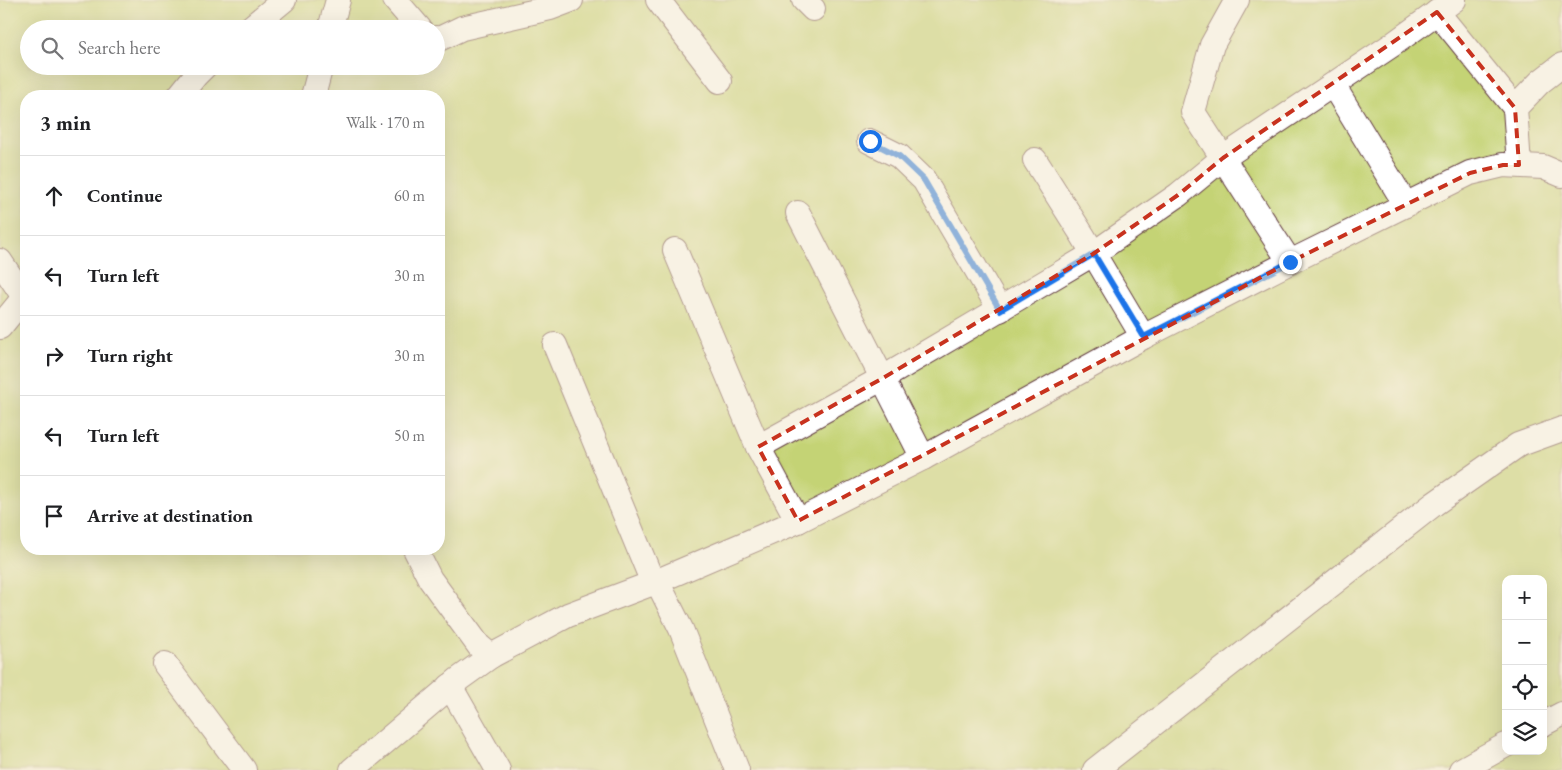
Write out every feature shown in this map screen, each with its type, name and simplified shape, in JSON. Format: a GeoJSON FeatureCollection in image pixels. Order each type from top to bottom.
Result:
{"type":"FeatureCollection","features":[{"type":"Feature","properties":{"kind":"street"},"geometry":{"type":"LineString","coordinates":[[260,20],[284,0]]}},
{"type":"Feature","properties":{"kind":"street"},"geometry":{"type":"LineString","coordinates":[[332,20],[338,0]]}},
{"type":"Feature","properties":{"kind":"street"},"geometry":{"type":"LineString","coordinates":[[394,0],[412,20]]}},
{"type":"Feature","properties":{"kind":"street"},"geometry":{"type":"LineString","coordinates":[[445,36],[462,28],[550,8],[571,0]]}},
{"type":"Feature","properties":{"kind":"street"},"geometry":{"type":"LineString","coordinates":[[658,0],[720,81]]}},
{"type":"Feature","properties":{"kind":"street"},"geometry":{"type":"LineString","coordinates":[[1237,0],[1212,45],[1194,112],[1290,262]]}},
{"type":"Feature","properties":{"kind":"street"},"geometry":{"type":"LineString","coordinates":[[758,446],[883,378],[1094,254],[1178,195],[1223,158],[1392,45],[1446,6],[1515,108],[1519,166]]}},
{"type":"Feature","properties":{"kind":"street"},"geometry":{"type":"LineString","coordinates":[[1515,108],[1540,82],[1562,66]]}},
{"type":"Feature","properties":{"kind":"street"},"geometry":{"type":"LineString","coordinates":[[184,90],[195,75]]}},
{"type":"Feature","properties":{"kind":"street"},"geometry":{"type":"LineString","coordinates":[[315,90],[319,75]]}},
{"type":"Feature","properties":{"kind":"street"},"geometry":{"type":"LineString","coordinates":[[1333,85],[1406,205]]}},
{"type":"Feature","properties":{"kind":"street"},"geometry":{"type":"LineString","coordinates":[[870,141],[899,156],[924,180],[1000,310]]}},
{"type":"Feature","properties":{"kind":"street"},"geometry":{"type":"LineString","coordinates":[[1034,160],[1144,337]]}},
{"type":"Feature","properties":{"kind":"street"},"geometry":{"type":"LineString","coordinates":[[352,770],[450,686],[491,656],[568,615],[655,582],[798,520],[923,458],[1144,337],[1470,173],[1503,165],[1543,167],[1562,175]]}},
{"type":"Feature","properties":{"kind":"street"},"geometry":{"type":"LineString","coordinates":[[798,214],[923,458]]}},
{"type":"Feature","properties":{"kind":"street"},"geometry":{"type":"LineString","coordinates":[[675,250],[758,446],[798,520]]}},
{"type":"Feature","properties":{"kind":"street"},"geometry":{"type":"LineString","coordinates":[[0,261],[20,289]]}},
{"type":"Feature","properties":{"kind":"street"},"geometry":{"type":"LineString","coordinates":[[0,327],[20,302]]}},
{"type":"Feature","properties":{"kind":"street"},"geometry":{"type":"LineString","coordinates":[[555,345],[655,582],[681,629],[737,770]]}},
{"type":"Feature","properties":{"kind":"street"},"geometry":{"type":"LineString","coordinates":[[1096,770],[1434,504],[1518,445],[1562,429]]}},
{"type":"Feature","properties":{"kind":"street"},"geometry":{"type":"LineString","coordinates":[[418,555],[430,579],[479,646],[491,656]]}},
{"type":"Feature","properties":{"kind":"street"},"geometry":{"type":"LineString","coordinates":[[165,664],[244,770]]}},
{"type":"Feature","properties":{"kind":"street"},"geometry":{"type":"LineString","coordinates":[[450,686],[498,770]]}},
{"type":"Feature","properties":{"kind":"street"},"geometry":{"type":"LineString","coordinates":[[1547,722],[1562,714]]}},
{"type":"Feature","properties":{"kind":"street"},"geometry":{"type":"LineString","coordinates":[[1464,769],[1502,747]]}},
{"type":"Feature","properties":{"kind":"highlighted area"},"geometry":{"type":"Polygon","coordinates":[[[1437,12],[1515,108],[1519,165],[1503,165],[1470,173],[1290,262],[798,521],[758,447],[883,378],[1093,254],[1178,195],[1223,158],[1437,12]]]}},
{"type":"Feature","properties":{"kind":"green space"},"geometry":{"type":"Polygon","coordinates":[[[0,0],[1562,0],[1562,770],[0,770],[0,0]]]}},
{"type":"Feature","properties":{"kind":"route"},"geometry":{"type":"LineString","coordinates":[[870,141],[899,156],[924,180],[1000,310],[1094,254],[1144,337],[1290,262]]}}]}
